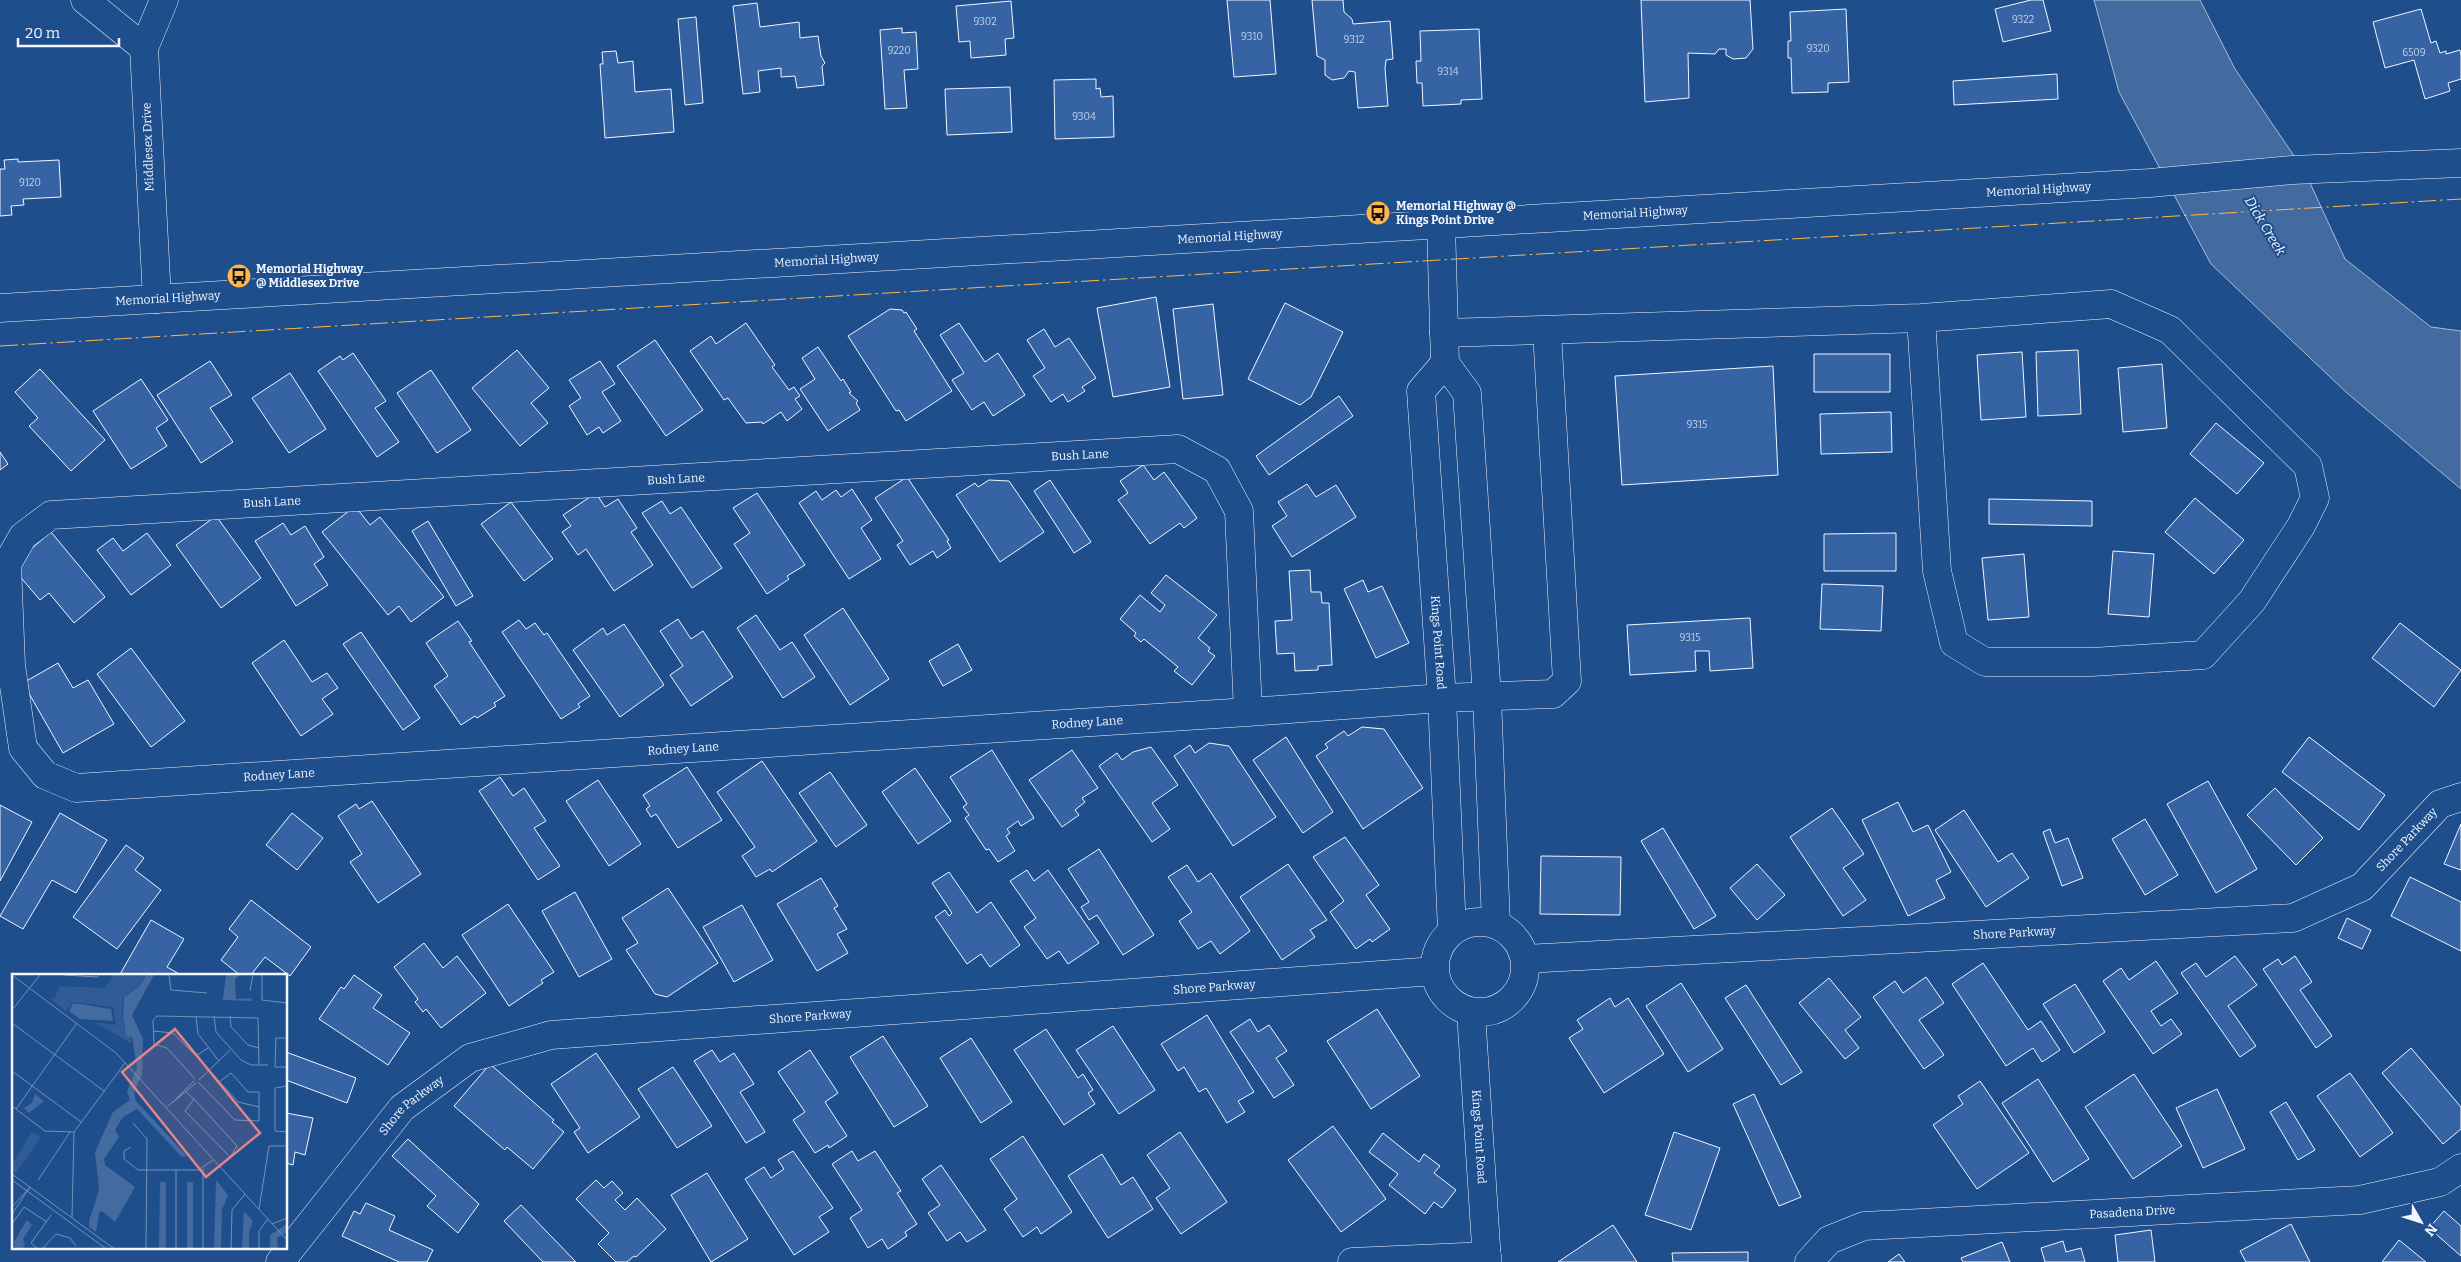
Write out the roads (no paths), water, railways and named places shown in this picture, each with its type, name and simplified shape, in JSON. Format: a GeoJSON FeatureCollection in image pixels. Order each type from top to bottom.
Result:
{"type":"FeatureCollection","features":[{"type":"Feature","properties":{"kind":"street"},"geometry":{"type":"LineString","coordinates":[[85,0],[144,48]]}},
{"type":"Feature","properties":{"kind":"street","name":"Middlesex Drive"},"geometry":{"type":"LineString","coordinates":[[157,299],[144,48],[164,0]]}},
{"type":"Feature","properties":{"kind":"street","name":"Memorial Highway"},"geometry":{"type":"LineString","coordinates":[[0,308],[2150,183],[2292,170],[2461,163]]}},
{"type":"Feature","properties":{"kind":"street"},"geometry":{"type":"LineString","coordinates":[[1441,225],[1445,363],[1467,393],[1487,697],[1496,924]]}},
{"type":"Feature","properties":{"kind":"street"},"geometry":{"type":"LineString","coordinates":[[1444,333],[1921,318],[2112,304],[2170,330],[2308,466],[2315,498],[2302,526],[2252,601],[2203,656],[2092,662],[1985,662],[1954,643],[1937,571],[1921,318]]}},
{"type":"Feature","properties":{"kind":"street","name":"Rodney Lane"},"geometry":{"type":"LineString","coordinates":[[11,665],[23,748],[44,775],[76,788],[1442,698],[1553,694],[1567,681],[1547,331]]}},
{"type":"Feature","properties":{"kind":"street","name":"Kings Point Road"},"geometry":{"type":"LineString","coordinates":[[1445,363],[1421,391],[1442,698],[1452,931]]}},
{"type":"Feature","properties":{"kind":"street","name":"Bush Lane"},"geometry":{"type":"LineString","coordinates":[[11,665],[7,564],[23,536],[52,515],[1178,449],[1216,470],[1239,511],[1248,712]]}},
{"type":"Feature","properties":{"kind":"street","name":"Shore Parkway"},"geometry":{"type":"LineString","coordinates":[[1525,959],[2293,918],[2362,887],[2440,804],[2461,797]]}},
{"type":"Feature","properties":{"kind":"street"},"geometry":{"type":"LineString","coordinates":[[1481,922],[1496,924],[1510,932],[1519,944],[1525,959],[1525,975],[1520,989],[1511,1000],[1499,1008],[1485,1012],[1471,1012],[1457,1006],[1446,997],[1438,985],[1435,971],[1436,956],[1442,943],[1452,931],[1466,924],[1481,922]]}},
{"type":"Feature","properties":{"kind":"street","name":"Shore Parkway"},"geometry":{"type":"LineString","coordinates":[[280,1262],[402,1108],[470,1058],[551,1035],[1435,971]]}},
{"type":"Feature","properties":{"kind":"street","name":"Kings Point Road"},"geometry":{"type":"LineString","coordinates":[[1471,1012],[1487,1259]]}},
{"type":"Feature","properties":{"kind":"street","name":"Pasadena Drive"},"geometry":{"type":"LineString","coordinates":[[1809,1262],[1829,1240],[1864,1226],[2360,1200],[2440,1182],[2461,1168]]}},
{"type":"Feature","properties":{"kind":"street"},"geometry":{"type":"LineString","coordinates":[[1352,1262],[1487,1259]]}},
{"type":"Feature","properties":{"kind":"water","name":"Dick Creek"},"geometry":{"type":"Polygon","coordinates":[[[2094,0],[2200,0],[2235,69],[2305,172],[2345,259],[2431,327],[2461,331],[2461,489],[2347,393],[2211,264],[2119,92],[2094,0]]]}},
{"type":"Feature","properties":{"kind":"place","name":"Memorial Highway @ Kings Point Drive"},"geometry":{"type":"Point","coordinates":[1378,213]}},
{"type":"Feature","properties":{"kind":"place","name":"Memorial Highway @ Middlesex Drive"},"geometry":{"type":"Point","coordinates":[239,276]}}]}
